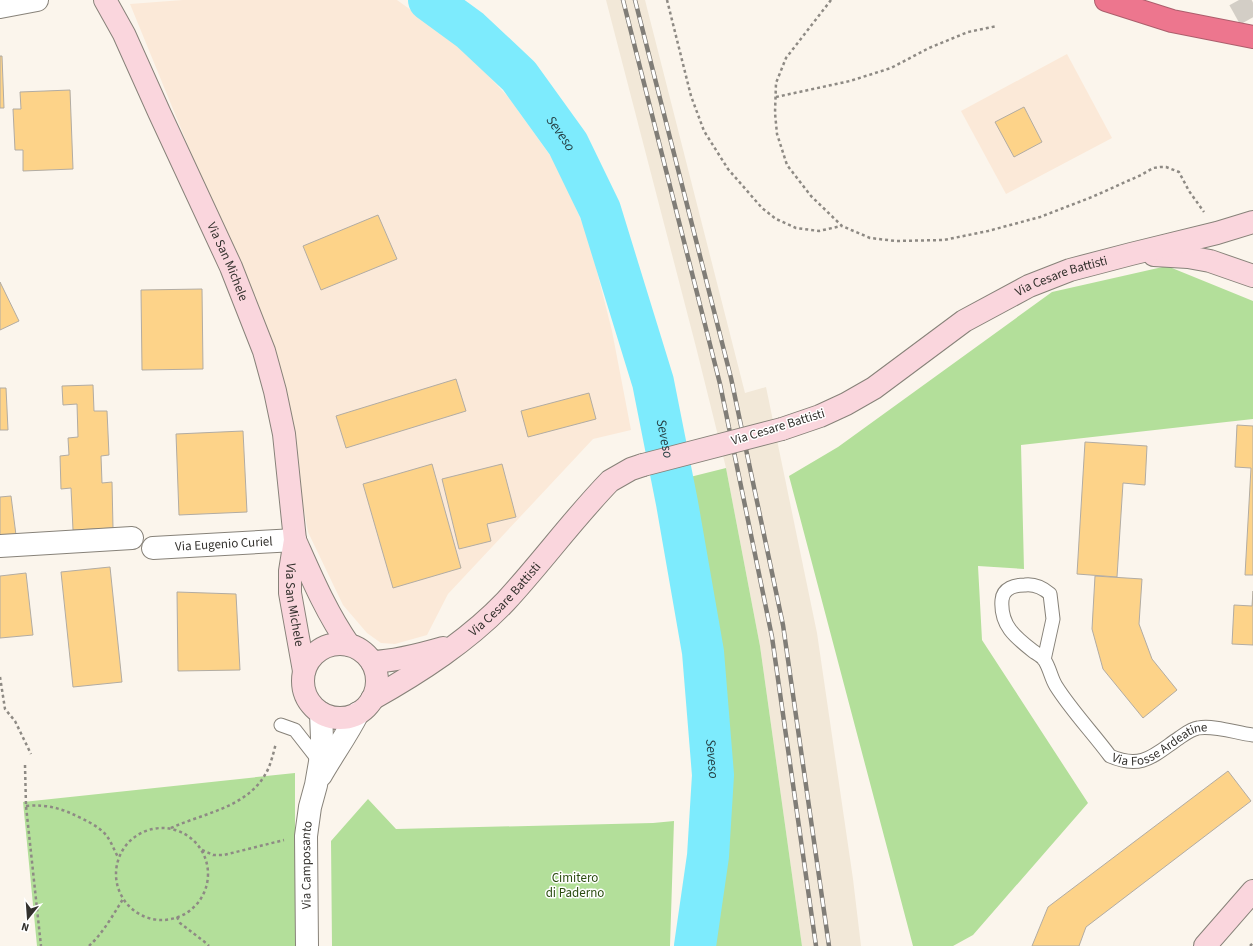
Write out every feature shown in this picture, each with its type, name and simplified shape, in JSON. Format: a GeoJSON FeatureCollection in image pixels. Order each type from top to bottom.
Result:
{"type":"FeatureCollection","features":[{"type":"Feature","properties":{"kind":"highway"},"geometry":{"type":"LineString","coordinates":[[1106,0],[1172,21],[1253,37]]}},
{"type":"Feature","properties":{"kind":"street"},"geometry":{"type":"LineString","coordinates":[[0,7],[37,0]]}},
{"type":"Feature","properties":{"kind":"street","name":"Via San Michele"},"geometry":{"type":"LineString","coordinates":[[106,0],[124,34],[231,267],[264,351],[275,391],[284,434],[295,540],[290,571],[290,593],[304,670]]}},
{"type":"Feature","properties":{"kind":"street","name":"Via Cesare Battisti"},"geometry":{"type":"LineString","coordinates":[[365,706],[461,642],[506,601],[610,481],[631,469],[782,429],[820,416],[846,404],[868,391],[964,320],[1029,286],[1070,270],[1217,233],[1253,222]]}},
{"type":"Feature","properties":{"kind":"street","name":"Via Cesare Battisti"},"geometry":{"type":"LineString","coordinates":[[1131,254],[1188,257],[1210,262],[1253,276]]}},
{"type":"Feature","properties":{"kind":"street"},"geometry":{"type":"LineString","coordinates":[[0,546],[132,538]]}},
{"type":"Feature","properties":{"kind":"street","name":"Via San Michele"},"geometry":{"type":"LineString","coordinates":[[295,540],[326,608],[337,628],[349,645]]}},
{"type":"Feature","properties":{"kind":"street","name":"Via Eugenio Curiel"},"geometry":{"type":"LineString","coordinates":[[153,548],[295,540]]}},
{"type":"Feature","properties":{"kind":"street","name":"Via Cesare Battisti"},"geometry":{"type":"LineString","coordinates":[[372,662],[391,661],[426,653],[461,642]]}},
{"type":"Feature","properties":{"kind":"street"},"geometry":{"type":"LineString","coordinates":[[341,643],[349,645],[359,649],[372,662],[377,676],[376,689],[365,706],[343,718],[332,717],[321,713],[314,708],[308,700],[304,692],[302,680],[304,670],[309,659],[323,648],[341,643]]}},
{"type":"Feature","properties":{"kind":"street","name":"Via Camposanto"},"geometry":{"type":"LineString","coordinates":[[316,785],[331,756],[365,706]]}},
{"type":"Feature","properties":{"kind":"street","name":"Via Camposanto"},"geometry":{"type":"LineString","coordinates":[[307,946],[306,836],[310,807],[320,762],[322,739],[321,713]]}},
{"type":"Feature","properties":{"kind":"street"},"geometry":{"type":"LineString","coordinates":[[1205,946],[1253,891]]}},
{"type":"Feature","properties":{"kind":"lane","name":"Via Fosse Ardeatine"},"geometry":{"type":"LineString","coordinates":[[1044,660],[1053,619],[1050,594],[1044,589],[1027,584],[1014,586],[1003,594],[1003,615],[1006,624],[1023,643],[1044,660],[1052,680],[1110,756],[1122,761],[1136,762],[1151,757],[1189,731],[1198,728],[1208,728],[1253,735]]}},
{"type":"Feature","properties":{"kind":"lane"},"geometry":{"type":"LineString","coordinates":[[281,725],[295,730],[320,762]]}},
{"type":"Feature","properties":{"kind":"path"},"geometry":{"type":"LineString","coordinates":[[667,0],[691,96],[704,131],[728,169],[762,208],[776,219],[796,228],[819,231],[842,226]]}},
{"type":"Feature","properties":{"kind":"path"},"geometry":{"type":"LineString","coordinates":[[831,0],[786,58],[776,83],[775,113],[777,134],[787,165],[811,196],[842,226],[870,238],[896,241],[944,240],[988,231],[1040,217],[1092,197],[1153,168],[1166,167],[1179,172],[1189,191],[1206,214],[1217,233]]}},
{"type":"Feature","properties":{"kind":"path"},"geometry":{"type":"LineString","coordinates":[[776,97],[857,79],[891,68],[929,48],[968,32],[997,26]]}},
{"type":"Feature","properties":{"kind":"path"},"geometry":{"type":"LineString","coordinates":[[0,677],[5,708],[15,721],[32,754]]}},
{"type":"Feature","properties":{"kind":"path"},"geometry":{"type":"LineString","coordinates":[[170,828],[228,807],[241,800],[254,790],[269,767],[281,725]]}},
{"type":"Feature","properties":{"kind":"path"},"geometry":{"type":"LineString","coordinates":[[25,765],[26,806],[41,946]]}},
{"type":"Feature","properties":{"kind":"path"},"geometry":{"type":"LineString","coordinates":[[26,806],[40,805],[57,808],[68,811],[90,823],[106,836],[119,857]]}},
{"type":"Feature","properties":{"kind":"path"},"geometry":{"type":"LineString","coordinates":[[158,828],[170,828],[183,832],[194,840],[202,850],[207,863],[208,876],[205,890],[199,902],[189,912],[176,917],[161,920],[146,917],[133,910],[123,899],[117,885],[116,871],[119,857],[125,846],[134,837],[145,831],[158,828]]}},
{"type":"Feature","properties":{"kind":"path"},"geometry":{"type":"LineString","coordinates":[[202,850],[213,855],[224,855],[289,838],[306,836]]}},
{"type":"Feature","properties":{"kind":"path"},"geometry":{"type":"LineString","coordinates":[[89,946],[110,921],[123,899]]}},
{"type":"Feature","properties":{"kind":"path"},"geometry":{"type":"LineString","coordinates":[[176,917],[180,923],[206,942],[208,946]]}},
{"type":"Feature","properties":{"kind":"path"},"geometry":{"type":"LineString","coordinates":[[1250,946],[1253,943]]}},
{"type":"Feature","properties":{"kind":"shaded area"},"geometry":{"type":"Polygon","coordinates":[[[183,0],[397,0],[461,46],[509,98],[557,165],[588,236],[612,331],[631,430],[593,439],[448,594],[427,635],[395,644],[381,643],[367,633],[343,605],[308,532],[290,436],[234,258],[130,4],[183,0]]]}},
{"type":"Feature","properties":{"kind":"shaded area"},"geometry":{"type":"Polygon","coordinates":[[[606,0],[645,0],[745,393],[766,387],[817,633],[853,879],[861,946],[802,946],[760,646],[726,468],[606,0]]]}},
{"type":"Feature","properties":{"kind":"shaded area"},"geometry":{"type":"Polygon","coordinates":[[[1067,54],[1112,138],[1006,194],[961,111],[1067,54]]]}},
{"type":"Feature","properties":{"kind":"green space"},"geometry":{"type":"Polygon","coordinates":[[[1167,266],[1253,301],[1253,419],[1021,445],[1024,569],[978,566],[982,640],[1088,803],[973,935],[953,946],[913,946],[789,476],[838,447],[1052,292],[1167,266]]]}},
{"type":"Feature","properties":{"kind":"green space"},"geometry":{"type":"Polygon","coordinates":[[[726,468],[760,646],[802,946],[706,946],[716,873],[724,777],[707,618],[686,478],[726,468]]]}},
{"type":"Feature","properties":{"kind":"green space"},"geometry":{"type":"Polygon","coordinates":[[[295,773],[295,946],[37,946],[23,802],[295,773]]]}},
{"type":"Feature","properties":{"kind":"green space","name":"Cimitero di Paderno"},"geometry":{"type":"Polygon","coordinates":[[[368,799],[396,829],[653,823],[674,821],[670,946],[332,946],[331,841],[368,799]]]}},
{"type":"Feature","properties":{"kind":"building"},"geometry":{"type":"Polygon","coordinates":[[[0,56],[2,56],[4,108],[0,108],[0,56]]]}},
{"type":"Feature","properties":{"kind":"building"},"geometry":{"type":"Polygon","coordinates":[[[70,90],[73,169],[23,171],[23,150],[15,150],[13,109],[21,109],[20,92],[70,90]]]}},
{"type":"Feature","properties":{"kind":"building"},"geometry":{"type":"Polygon","coordinates":[[[1024,107],[1042,142],[1014,157],[995,122],[1024,107]]]}},
{"type":"Feature","properties":{"kind":"building"},"geometry":{"type":"Polygon","coordinates":[[[378,215],[397,259],[321,290],[303,246],[378,215]]]}},
{"type":"Feature","properties":{"kind":"building"},"geometry":{"type":"Polygon","coordinates":[[[0,282],[19,321],[0,330],[0,282]]]}},
{"type":"Feature","properties":{"kind":"building"},"geometry":{"type":"Polygon","coordinates":[[[202,289],[203,369],[142,370],[141,290],[202,289]]]}},
{"type":"Feature","properties":{"kind":"building"},"geometry":{"type":"Polygon","coordinates":[[[456,379],[466,411],[346,448],[336,416],[456,379]]]}},
{"type":"Feature","properties":{"kind":"building"},"geometry":{"type":"Polygon","coordinates":[[[93,385],[94,411],[107,411],[109,455],[101,456],[102,483],[112,482],[113,528],[73,530],[71,488],[61,489],[60,456],[69,455],[68,438],[78,437],[77,404],[63,405],[62,386],[93,385]]]}},
{"type":"Feature","properties":{"kind":"building"},"geometry":{"type":"Polygon","coordinates":[[[0,388],[6,388],[8,430],[0,430],[0,388]]]}},
{"type":"Feature","properties":{"kind":"building"},"geometry":{"type":"Polygon","coordinates":[[[589,393],[596,419],[528,437],[521,411],[589,393]]]}},
{"type":"Feature","properties":{"kind":"building"},"geometry":{"type":"Polygon","coordinates":[[[1237,425],[1253,426],[1253,575],[1245,575],[1251,468],[1235,467],[1237,425]]]}},
{"type":"Feature","properties":{"kind":"building"},"geometry":{"type":"Polygon","coordinates":[[[243,431],[247,512],[179,515],[176,434],[243,431]]]}},
{"type":"Feature","properties":{"kind":"building"},"geometry":{"type":"Polygon","coordinates":[[[1085,442],[1147,446],[1145,485],[1123,483],[1117,577],[1077,574],[1085,442]]]}},
{"type":"Feature","properties":{"kind":"building"},"geometry":{"type":"Polygon","coordinates":[[[432,464],[461,568],[393,588],[363,484],[432,464]]]}},
{"type":"Feature","properties":{"kind":"building"},"geometry":{"type":"Polygon","coordinates":[[[502,464],[516,517],[487,524],[491,541],[459,549],[442,479],[502,464]]]}},
{"type":"Feature","properties":{"kind":"building"},"geometry":{"type":"Polygon","coordinates":[[[11,496],[16,535],[0,537],[0,497],[11,496]]]}},
{"type":"Feature","properties":{"kind":"building"},"geometry":{"type":"Polygon","coordinates":[[[110,567],[122,682],[73,687],[61,572],[110,567]]]}},
{"type":"Feature","properties":{"kind":"building"},"geometry":{"type":"Polygon","coordinates":[[[26,573],[33,635],[0,638],[0,576],[26,573]]]}},
{"type":"Feature","properties":{"kind":"building"},"geometry":{"type":"Polygon","coordinates":[[[1095,576],[1142,579],[1139,624],[1152,659],[1177,690],[1143,718],[1103,669],[1092,629],[1095,576]]]}},
{"type":"Feature","properties":{"kind":"building"},"geometry":{"type":"Polygon","coordinates":[[[1253,591],[1253,645],[1232,644],[1234,605],[1252,606],[1253,591]]]}},
{"type":"Feature","properties":{"kind":"building"},"geometry":{"type":"Polygon","coordinates":[[[177,592],[236,594],[240,670],[178,671],[177,592]]]}},
{"type":"Feature","properties":{"kind":"building"},"geometry":{"type":"Polygon","coordinates":[[[1228,771],[1251,801],[1086,927],[1079,946],[1032,946],[1048,907],[1228,771]]]}},
{"type":"Feature","properties":{"kind":"waterway","name":"Seveso"},"geometry":{"type":"LineString","coordinates":[[429,0],[470,30],[519,76],[568,144],[600,210],[653,382],[677,503],[703,652],[713,775],[708,856],[695,946]]}},
{"type":"Feature","properties":{"kind":"tunnel"},"geometry":{"type":"LineString","coordinates":[[1239,0],[1253,25]]}},
{"type":"Feature","properties":{"kind":"railway"},"geometry":{"type":"LineString","coordinates":[[623,0],[720,384],[772,637],[816,946]]}},
{"type":"Feature","properties":{"kind":"railway"},"geometry":{"type":"LineString","coordinates":[[635,0],[731,378],[783,625],[829,946]]}}]}
